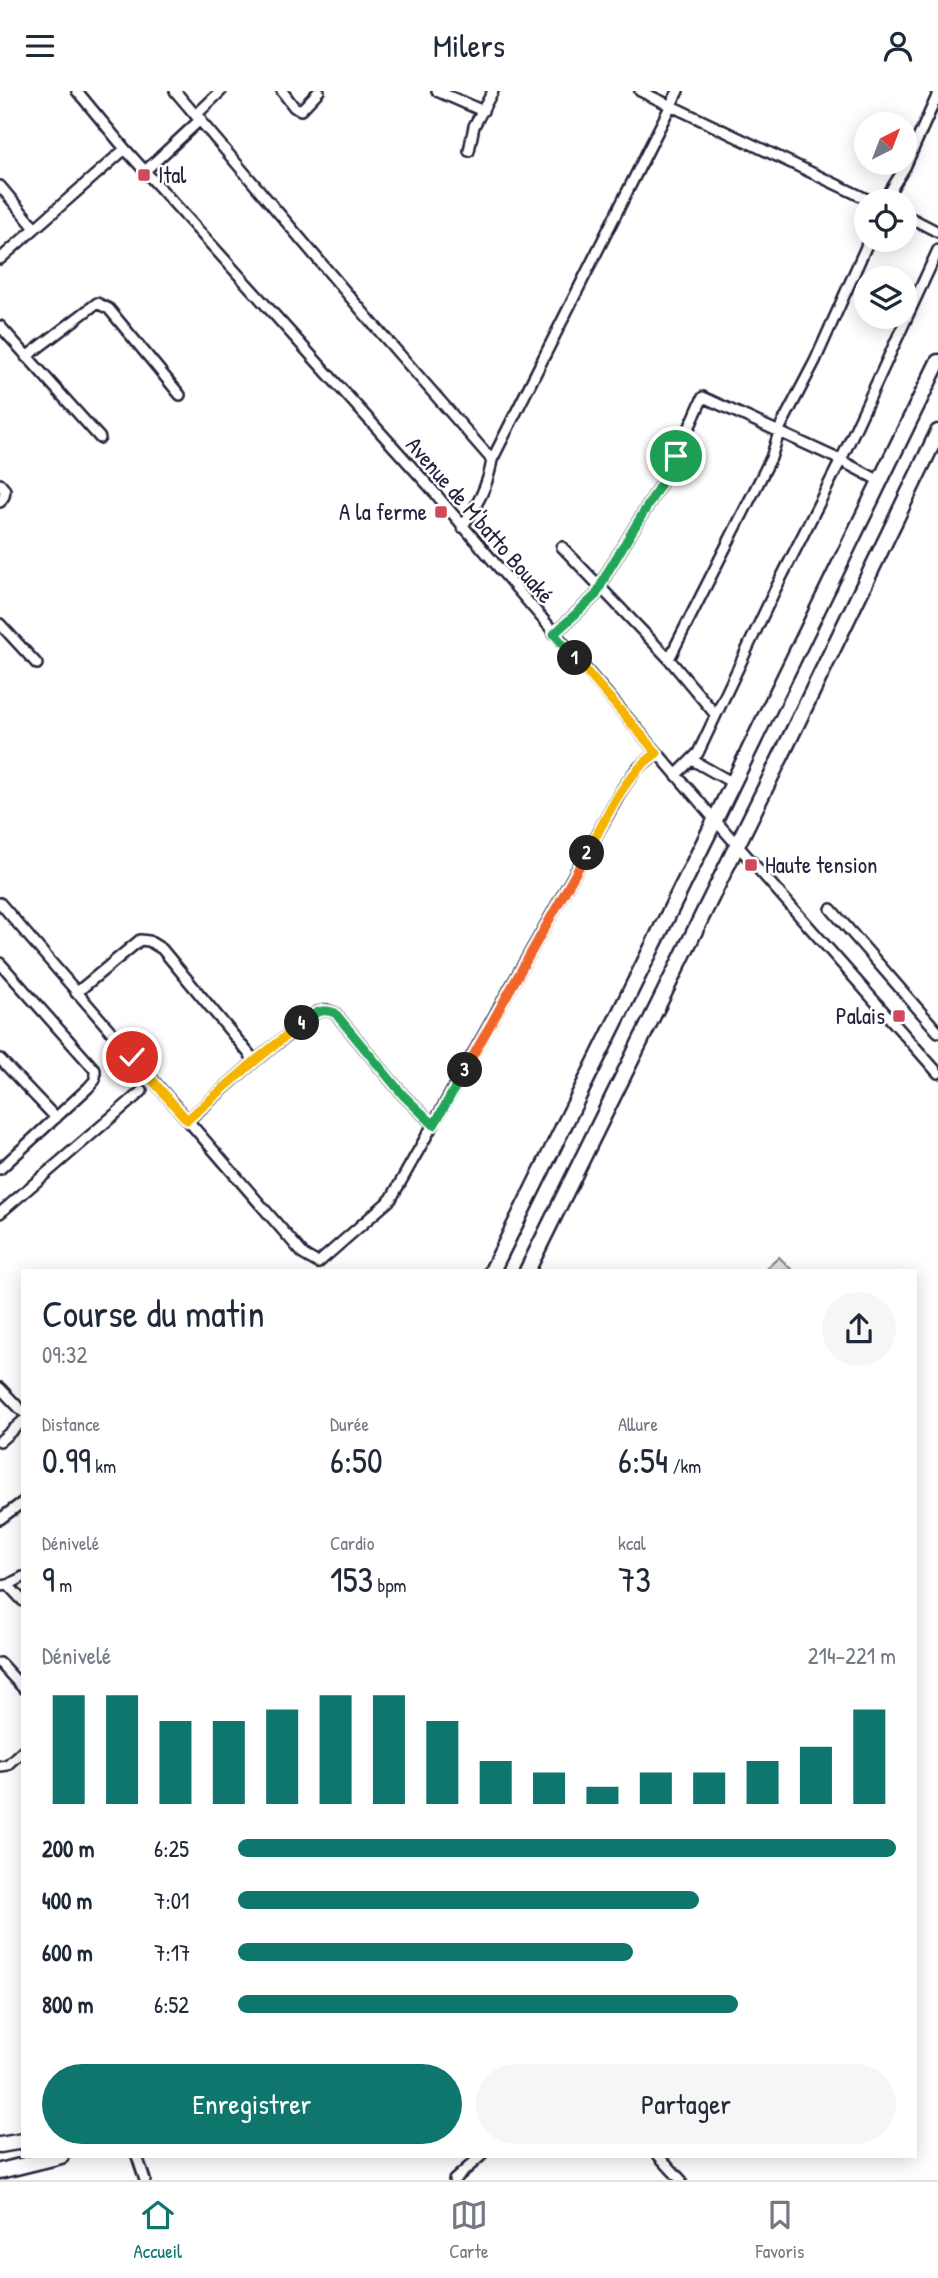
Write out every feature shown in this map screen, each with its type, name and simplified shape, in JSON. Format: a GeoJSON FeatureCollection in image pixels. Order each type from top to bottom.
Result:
{"type":"FeatureCollection","features":[{"type":"Feature","properties":{"kind":"highway"},"geometry":{"type":"LineString","coordinates":[[493,1269],[938,362]]}},
{"type":"Feature","properties":{"kind":"highway"},"geometry":{"type":"LineString","coordinates":[[528,1269],[938,432]]}},
{"type":"Feature","properties":{"kind":"highway"},"geometry":{"type":"LineString","coordinates":[[0,2145],[21,2141]]}},
{"type":"Feature","properties":{"kind":"highway"},"geometry":{"type":"LineString","coordinates":[[0,2171],[53,2158]]}},
{"type":"Feature","properties":{"kind":"street","name":"Avenue de M'batto Bouaké"},"geometry":{"type":"LineString","coordinates":[[77,91],[125,149],[462,527],[938,1073]]}},
{"type":"Feature","properties":{"kind":"street"},"geometry":{"type":"LineString","coordinates":[[175,91],[492,460]]}},
{"type":"Feature","properties":{"kind":"street"},"geometry":{"type":"LineString","coordinates":[[145,171],[221,91]]}},
{"type":"Feature","properties":{"kind":"street"},"geometry":{"type":"LineString","coordinates":[[282,91],[294,107],[301,110],[319,91]]}},
{"type":"Feature","properties":{"kind":"street"},"geometry":{"type":"LineString","coordinates":[[437,91],[483,111]]}},
{"type":"Feature","properties":{"kind":"street"},"geometry":{"type":"LineString","coordinates":[[469,151],[474,126],[493,91]]}},
{"type":"Feature","properties":{"kind":"street"},"geometry":{"type":"LineString","coordinates":[[640,91],[854,193]]}},
{"type":"Feature","properties":{"kind":"street"},"geometry":{"type":"LineString","coordinates":[[462,527],[478,504],[492,460],[678,91]]}},
{"type":"Feature","properties":{"kind":"street"},"geometry":{"type":"LineString","coordinates":[[891,189],[905,167],[938,94]]}},
{"type":"Feature","properties":{"kind":"street"},"geometry":{"type":"LineString","coordinates":[[0,259],[125,149]]}},
{"type":"Feature","properties":{"kind":"street"},"geometry":{"type":"LineString","coordinates":[[0,187],[35,228]]}},
{"type":"Feature","properties":{"kind":"street"},"geometry":{"type":"LineString","coordinates":[[917,221],[938,232]]}},
{"type":"Feature","properties":{"kind":"street"},"geometry":{"type":"LineString","coordinates":[[676,775],[698,753],[841,460],[938,250]]}},
{"type":"Feature","properties":{"kind":"street"},"geometry":{"type":"LineString","coordinates":[[669,659],[771,458],[779,432],[815,361],[864,252]]}},
{"type":"Feature","properties":{"kind":"street"},"geometry":{"type":"LineString","coordinates":[[26,357],[97,303],[109,309],[180,395]]}},
{"type":"Feature","properties":{"kind":"street"},"geometry":{"type":"LineString","coordinates":[[0,326],[100,438]]}},
{"type":"Feature","properties":{"kind":"street"},"geometry":{"type":"LineString","coordinates":[[554,634],[596,595],[674,462],[703,397],[841,460],[880,481]]}},
{"type":"Feature","properties":{"kind":"street"},"geometry":{"type":"LineString","coordinates":[[0,484],[5,490],[0,502]]}},
{"type":"Feature","properties":{"kind":"street"},"geometry":{"type":"LineString","coordinates":[[562,547],[669,659],[715,714]]}},
{"type":"Feature","properties":{"kind":"street"},"geometry":{"type":"LineString","coordinates":[[0,624],[37,664]]}},
{"type":"Feature","properties":{"kind":"street"},"geometry":{"type":"LineString","coordinates":[[0,902],[304,1255],[318,1263],[391,1199],[623,788],[637,769],[657,753]]}},
{"type":"Feature","properties":{"kind":"street"},"geometry":{"type":"LineString","coordinates":[[692,760],[733,783]]}},
{"type":"Feature","properties":{"kind":"street"},"geometry":{"type":"LineString","coordinates":[[831,909],[938,1032]]}},
{"type":"Feature","properties":{"kind":"street"},"geometry":{"type":"LineString","coordinates":[[76,993],[141,940],[149,941],[163,949],[255,1061]]}},
{"type":"Feature","properties":{"kind":"street"},"geometry":{"type":"LineString","coordinates":[[0,963],[95,1070],[95,1080],[88,1088],[0,1170]]}},
{"type":"Feature","properties":{"kind":"street"},"geometry":{"type":"LineString","coordinates":[[187,1120],[317,1012],[327,1010],[335,1013],[403,1095],[434,1125]]}},
{"type":"Feature","properties":{"kind":"street"},"geometry":{"type":"LineString","coordinates":[[0,1059],[56,1118]]}},
{"type":"Feature","properties":{"kind":"street"},"geometry":{"type":"LineString","coordinates":[[0,1213],[142,1091]]}},
{"type":"Feature","properties":{"kind":"street"},"geometry":{"type":"LineString","coordinates":[[0,1388],[21,1410]]}},
{"type":"Feature","properties":{"kind":"street"},"geometry":{"type":"LineString","coordinates":[[0,1441],[21,1423]]}},
{"type":"Feature","properties":{"kind":"street"},"geometry":{"type":"LineString","coordinates":[[0,1518],[21,1503]]}},
{"type":"Feature","properties":{"kind":"street"},"geometry":{"type":"LineString","coordinates":[[21,1578],[4,1585],[21,1599]]}},
{"type":"Feature","properties":{"kind":"street"},"geometry":{"type":"LineString","coordinates":[[0,1663],[21,1687]]}},
{"type":"Feature","properties":{"kind":"street"},"geometry":{"type":"LineString","coordinates":[[0,1766],[7,1765],[21,1752]]}},
{"type":"Feature","properties":{"kind":"street"},"geometry":{"type":"LineString","coordinates":[[138,2158],[145,2180]]}},
{"type":"Feature","properties":{"kind":"street"},"geometry":{"type":"LineString","coordinates":[[454,2180],[479,2158]]}},
{"type":"Feature","properties":{"kind":"street"},"geometry":{"type":"LineString","coordinates":[[661,2158],[681,2180]]}},
{"type":"Feature","properties":{"kind":"shaded area"},"geometry":{"type":"Polygon","coordinates":[[[779,1257],[791,1269],[766,1269],[779,1257]]]}},
{"type":"Feature","properties":{"kind":"place","name":"Ital"},"geometry":{"type":"Point","coordinates":[144,175]}},
{"type":"Feature","properties":{"kind":"place","name":"A la ferme"},"geometry":{"type":"Point","coordinates":[441,512]}},
{"type":"Feature","properties":{"kind":"place","name":"Haute tension"},"geometry":{"type":"Point","coordinates":[751,865]}},
{"type":"Feature","properties":{"kind":"place","name":"Palais"},"geometry":{"type":"Point","coordinates":[899,1016]}},
{"type":"Feature","properties":{"kind":"route"},"geometry":{"type":"LineString","coordinates":[[132,1057],[187,1120],[317,1012],[327,1010],[335,1013],[403,1095],[434,1125],[623,788],[637,769],[657,753],[554,634],[596,595],[676,456]]}}]}
